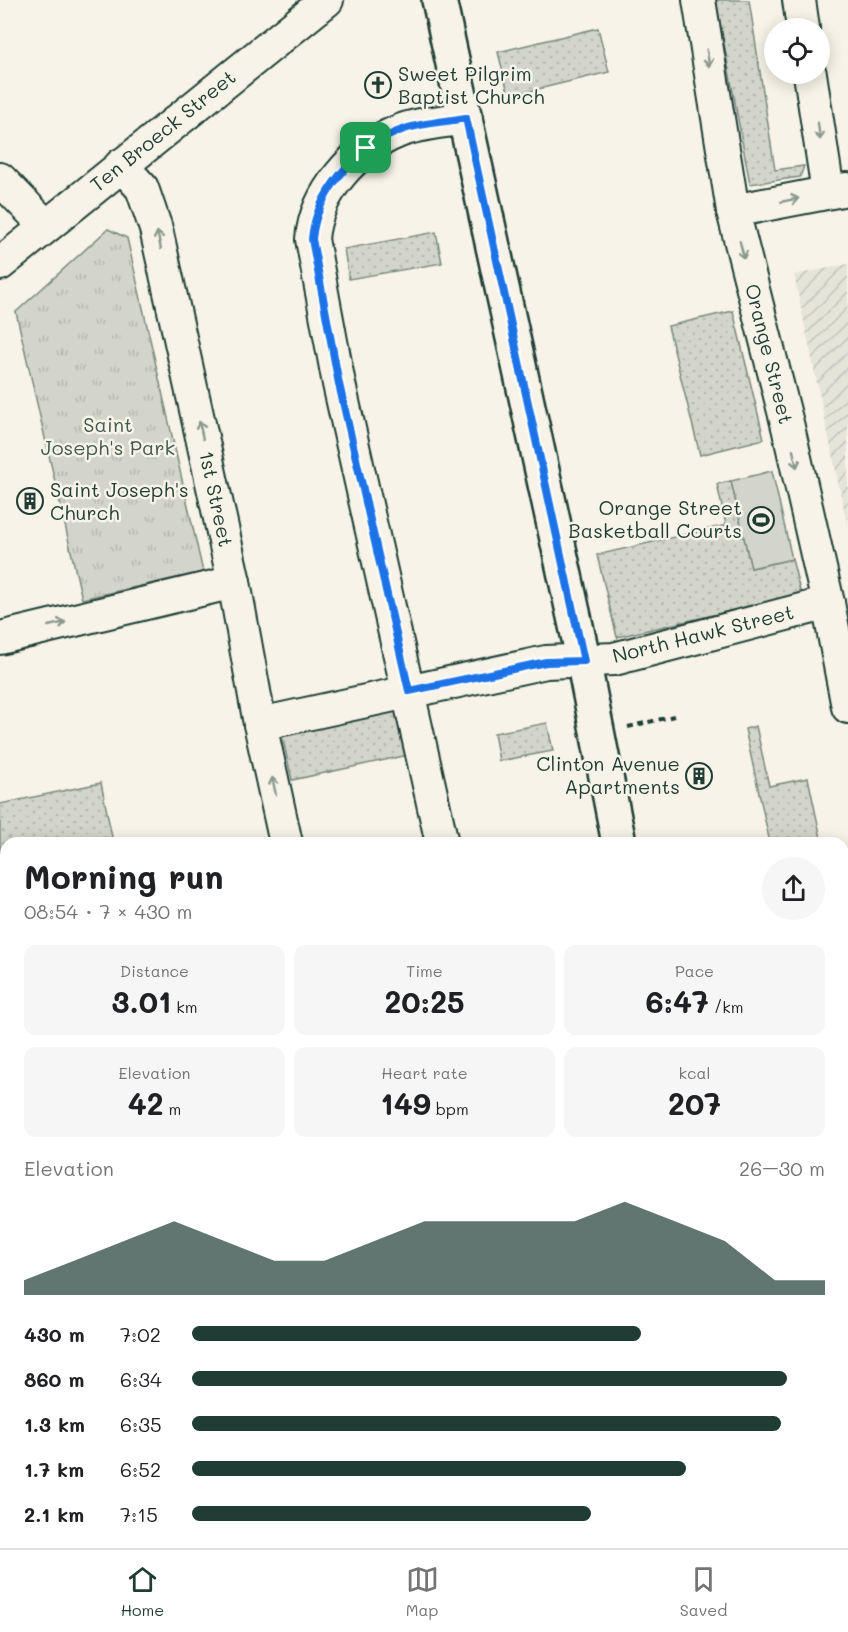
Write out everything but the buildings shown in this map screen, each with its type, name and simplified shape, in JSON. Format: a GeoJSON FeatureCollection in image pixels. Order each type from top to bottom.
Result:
{"type":"FeatureCollection","features":[{"type":"Feature","properties":{"kind":"main road"},"geometry":{"type":"LineString","coordinates":[[439,0],[584,661],[618,837]]}},
{"type":"Feature","properties":{"kind":"street","name":"Ten Broeck Street"},"geometry":{"type":"LineString","coordinates":[[0,264],[45,225],[327,0]]}},
{"type":"Feature","properties":{"kind":"street","name":"Orange Street"},"geometry":{"type":"LineString","coordinates":[[699,0],[733,211],[788,427],[828,603],[848,706]]}},
{"type":"Feature","properties":{"kind":"street"},"geometry":{"type":"LineString","coordinates":[[799,0],[802,18]]}},
{"type":"Feature","properties":{"kind":"street"},"geometry":{"type":"LineString","coordinates":[[733,211],[838,190],[812,84]]}},
{"type":"Feature","properties":{"kind":"street"},"geometry":{"type":"LineString","coordinates":[[441,837],[339,384],[312,239],[314,219],[339,177],[366,148],[399,131],[466,118]]}},
{"type":"Feature","properties":{"kind":"street","name":"1st Street"},"geometry":{"type":"LineString","coordinates":[[121,165],[142,188],[156,229],[234,582],[260,724],[285,837]]}},
{"type":"Feature","properties":{"kind":"street"},"geometry":{"type":"LineString","coordinates":[[0,179],[45,225]]}},
{"type":"Feature","properties":{"kind":"street"},"geometry":{"type":"LineString","coordinates":[[0,638],[234,582]]}},
{"type":"Feature","properties":{"kind":"street","name":"North Hawk Street"},"geometry":{"type":"LineString","coordinates":[[260,724],[546,662],[614,659],[828,603]]}},
{"type":"Feature","properties":{"kind":"path"},"geometry":{"type":"LineString","coordinates":[[628,727],[674,716]]}},
{"type":"Feature","properties":{"kind":"shaded area"},"geometry":{"type":"Polygon","coordinates":[[[848,264],[848,528],[794,275],[848,264]]]}},
{"type":"Feature","properties":{"kind":"green space"},"geometry":{"type":"Polygon","coordinates":[[[716,0],[749,0],[775,170],[804,166],[800,177],[750,184],[716,0]]]}},
{"type":"Feature","properties":{"kind":"green space"},"geometry":{"type":"Polygon","coordinates":[[[598,28],[609,72],[509,96],[498,52],[598,28]]]}},
{"type":"Feature","properties":{"kind":"green space","name":"Saint Joseph's Park"},"geometry":{"type":"Polygon","coordinates":[[[108,229],[127,238],[203,572],[82,599],[16,312],[108,229]]]}},
{"type":"Feature","properties":{"kind":"green space"},"geometry":{"type":"Polygon","coordinates":[[[436,232],[442,263],[349,279],[344,249],[436,232]]]}},
{"type":"Feature","properties":{"kind":"green space"},"geometry":{"type":"Polygon","coordinates":[[[733,311],[764,439],[700,455],[668,326],[733,311]]]}},
{"type":"Feature","properties":{"kind":"green space","name":"Orange Street Basketball Courts"},"geometry":{"type":"Polygon","coordinates":[[[772,471],[792,559],[751,568],[731,481],[772,471]]]}},
{"type":"Feature","properties":{"kind":"green space"},"geometry":{"type":"Polygon","coordinates":[[[731,481],[751,568],[792,559],[801,595],[617,637],[597,555],[726,525],[717,484],[731,481]]]}},
{"type":"Feature","properties":{"kind":"green space"},"geometry":{"type":"Polygon","coordinates":[[[402,708],[413,754],[292,780],[282,735],[402,708]]]}},
{"type":"Feature","properties":{"kind":"green space"},"geometry":{"type":"Polygon","coordinates":[[[547,723],[553,751],[499,761],[494,733],[547,723]]]}},
{"type":"Feature","properties":{"kind":"green space"},"geometry":{"type":"Polygon","coordinates":[[[756,726],[769,786],[808,778],[821,837],[769,837],[745,729],[756,726]]]}},
{"type":"Feature","properties":{"kind":"green space"},"geometry":{"type":"Polygon","coordinates":[[[101,783],[112,837],[0,837],[0,804],[101,783]]]}},
{"type":"Feature","properties":{"kind":"place","name":"Sweet Pilgrim Baptist Church"},"geometry":{"type":"Point","coordinates":[378,85]}},
{"type":"Feature","properties":{"kind":"place","name":"Saint Joseph's Church"},"geometry":{"type":"Point","coordinates":[30,501]}},
{"type":"Feature","properties":{"kind":"place","name":"Orange Street Basketball Courts"},"geometry":{"type":"Point","coordinates":[761,520]}},
{"type":"Feature","properties":{"kind":"place","name":"Clinton Avenue Apartments"},"geometry":{"type":"Point","coordinates":[699,776]}},
{"type":"Feature","properties":{"kind":"route"},"geometry":{"type":"LineString","coordinates":[[466,118],[584,661],[546,662],[409,691],[339,384],[312,239],[314,219],[339,177],[366,148],[399,131],[466,118]]}}]}
